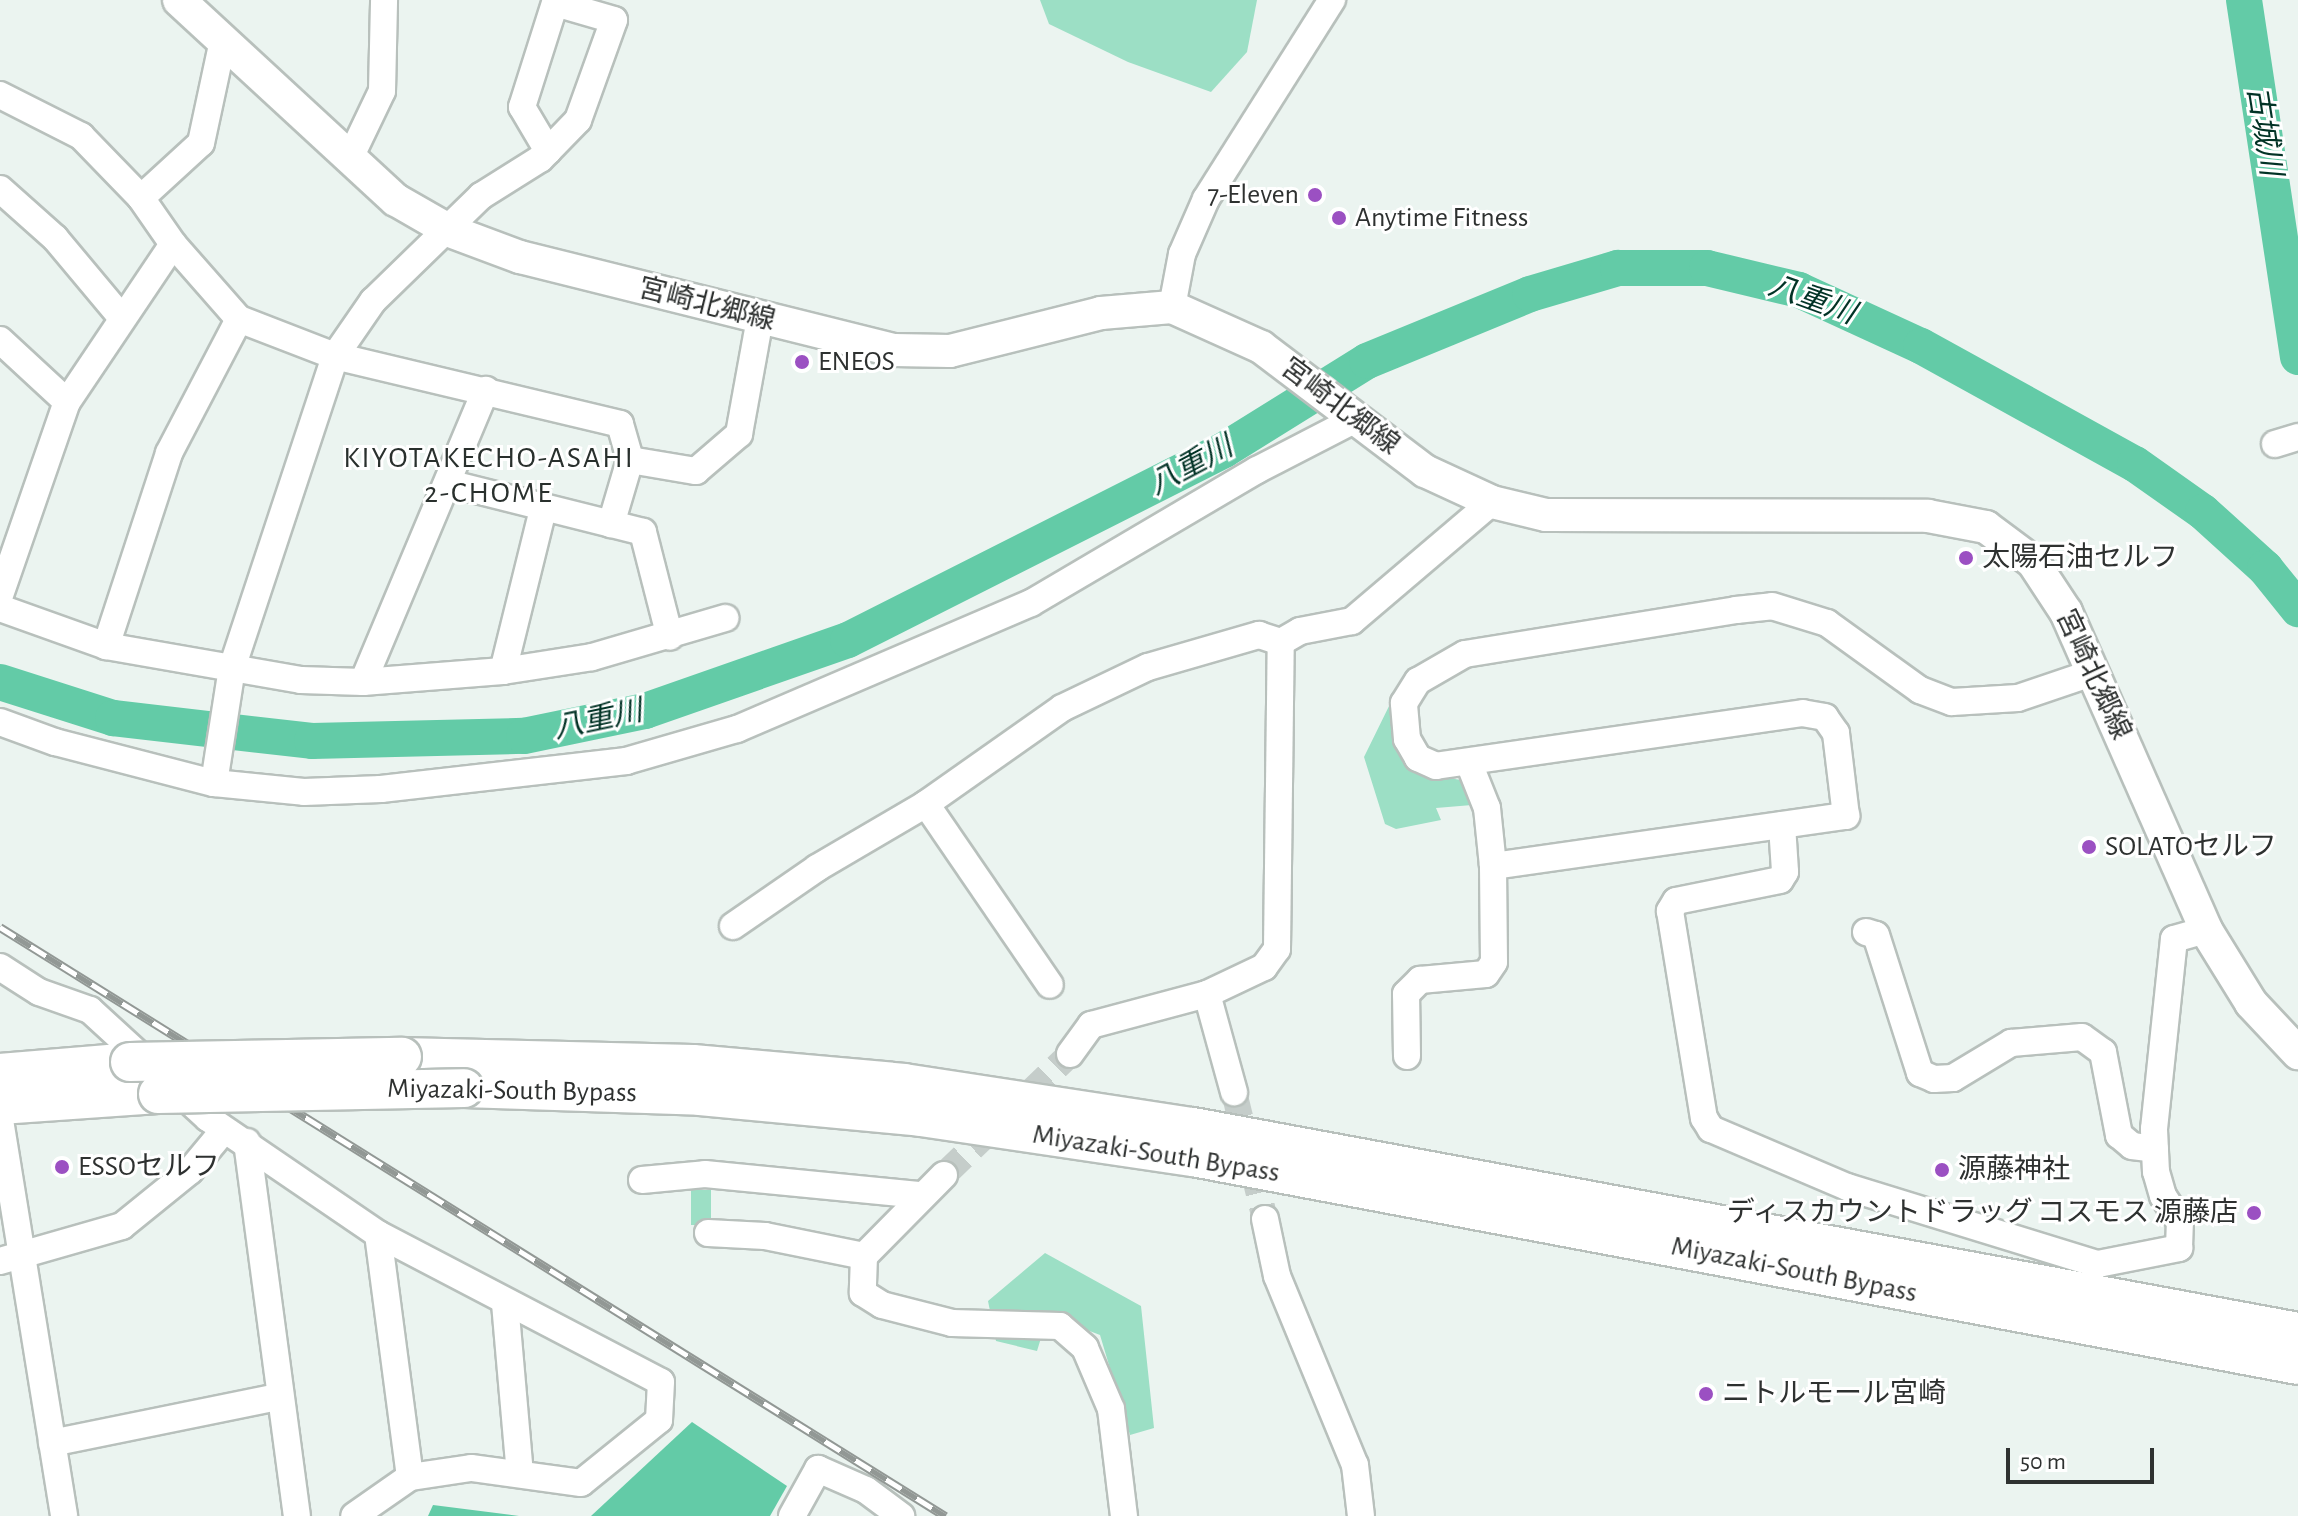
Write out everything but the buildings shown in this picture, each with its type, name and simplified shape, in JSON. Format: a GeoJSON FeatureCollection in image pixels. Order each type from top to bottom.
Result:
{"type":"FeatureCollection","features":[{"type":"Feature","properties":{"kind":"highway","name":"Miyazaki-South Bypass"},"geometry":{"type":"LineString","coordinates":[[0,1073],[130,1062],[402,1057],[693,1064],[904,1083],[1193,1127],[2298,1332]]}},
{"type":"Feature","properties":{"kind":"highway","name":"Miyazaki-South Bypass"},"geometry":{"type":"LineString","coordinates":[[0,1105],[158,1094],[464,1088],[700,1096],[921,1117],[2095,1295],[2298,1365]]}},
{"type":"Feature","properties":{"kind":"main road","name":"宮崎北郷線"},"geometry":{"type":"LineString","coordinates":[[179,0],[222,45],[396,200],[450,231],[520,257],[894,350],[950,351],[1101,313],[1172,307],[1261,347],[1425,471],[1492,502],[1546,515],[1928,516],[1986,527],[2033,562],[2066,612],[2206,930],[2251,1003],[2298,1053]]}},
{"type":"Feature","properties":{"kind":"street"},"geometry":{"type":"LineString","coordinates":[[349,160],[382,91],[384,0]]}},
{"type":"Feature","properties":{"kind":"street"},"geometry":{"type":"LineString","coordinates":[[1172,307],[1182,254],[1206,199],[1332,0]]}},
{"type":"Feature","properties":{"kind":"street"},"geometry":{"type":"LineString","coordinates":[[214,774],[230,677],[335,356],[373,301],[450,231],[481,196],[548,151],[578,120],[614,20],[555,3],[522,107],[548,151]]}},
{"type":"Feature","properties":{"kind":"street"},"geometry":{"type":"LineString","coordinates":[[141,198],[201,143],[222,45]]}},
{"type":"Feature","properties":{"kind":"street"},"geometry":{"type":"LineString","coordinates":[[0,95],[81,136],[141,198],[173,244],[239,319],[335,356],[620,424],[630,460],[611,524]]}},
{"type":"Feature","properties":{"kind":"street"},"geometry":{"type":"LineString","coordinates":[[0,189],[55,238],[122,318]]}},
{"type":"Feature","properties":{"kind":"street"},"geometry":{"type":"LineString","coordinates":[[0,595],[67,402],[173,244]]}},
{"type":"Feature","properties":{"kind":"street"},"geometry":{"type":"LineString","coordinates":[[106,646],[169,453],[239,319]]}},
{"type":"Feature","properties":{"kind":"street"},"geometry":{"type":"LineString","coordinates":[[630,460],[696,471],[739,434],[760,319]]}},
{"type":"Feature","properties":{"kind":"street"},"geometry":{"type":"LineString","coordinates":[[0,340],[67,402]]}},
{"type":"Feature","properties":{"kind":"street"},"geometry":{"type":"LineString","coordinates":[[363,682],[486,390]]}},
{"type":"Feature","properties":{"kind":"street"},"geometry":{"type":"LineString","coordinates":[[0,722],[55,742],[304,792],[482,780],[626,761],[737,729],[1031,603],[1257,470],[1356,419]]}},
{"type":"Feature","properties":{"kind":"street"},"geometry":{"type":"LineString","coordinates":[[448,483],[643,532],[670,637]]}},
{"type":"Feature","properties":{"kind":"street"},"geometry":{"type":"LineString","coordinates":[[733,926],[817,868],[926,804],[1062,708],[1148,667],[1259,635],[1281,642],[1300,631],[1352,621],[1492,502]]}},
{"type":"Feature","properties":{"kind":"street"},"geometry":{"type":"LineString","coordinates":[[503,671],[543,509]]}},
{"type":"Feature","properties":{"kind":"street"},"geometry":{"type":"LineString","coordinates":[[1493,866],[1846,816],[1836,733],[1825,717],[1803,713],[1436,766],[1418,758],[1407,739],[1404,703],[1432,669],[1465,654],[1772,606],[1827,623],[1920,690],[1952,702],[2018,698],[2095,672]]}},
{"type":"Feature","properties":{"kind":"street"},"geometry":{"type":"LineString","coordinates":[[0,608],[106,646],[230,677],[363,682],[503,671],[670,637],[725,618]]}},
{"type":"Feature","properties":{"kind":"street"},"geometry":{"type":"LineString","coordinates":[[1070,1054],[1091,1025],[1207,994],[1264,967],[1277,949],[1281,642]]}},
{"type":"Feature","properties":{"kind":"street"},"geometry":{"type":"LineString","coordinates":[[1407,1056],[1406,994],[1420,980],[1486,974],[1494,962],[1493,866],[1487,808],[1469,763]]}},
{"type":"Feature","properties":{"kind":"street"},"geometry":{"type":"LineString","coordinates":[[926,804],[1050,985]]}},
{"type":"Feature","properties":{"kind":"street"},"geometry":{"type":"LineString","coordinates":[[1782,825],[1785,872],[1780,880],[1676,901],[1670,911],[1704,1118],[1711,1129],[2095,1295],[2179,1248],[2180,1222],[2163,1196],[2155,1149],[2174,939],[2206,930]]}},
{"type":"Feature","properties":{"kind":"street"},"geometry":{"type":"LineString","coordinates":[[1866,932],[1876,935],[1920,1073],[1953,1078],[2011,1043],[2082,1037],[2103,1052],[2119,1135],[2132,1146],[2155,1149]]}},
{"type":"Feature","properties":{"kind":"street"},"geometry":{"type":"LineString","coordinates":[[0,967],[39,992],[90,1010],[236,1136],[378,1234],[661,1382],[659,1420],[581,1483],[471,1468],[410,1477],[354,1516]]}},
{"type":"Feature","properties":{"kind":"street"},"geometry":{"type":"LineString","coordinates":[[1207,994],[1234,1092]]}},
{"type":"Feature","properties":{"kind":"street"},"geometry":{"type":"LineString","coordinates":[[0,1120],[13,1258],[64,1516]]}},
{"type":"Feature","properties":{"kind":"street"},"geometry":{"type":"LineString","coordinates":[[13,1258],[122,1226],[236,1136]]}},
{"type":"Feature","properties":{"kind":"street"},"geometry":{"type":"LineString","coordinates":[[236,1136],[297,1516]]}},
{"type":"Feature","properties":{"kind":"street"},"geometry":{"type":"LineString","coordinates":[[642,1180],[705,1174],[921,1195]]}},
{"type":"Feature","properties":{"kind":"street"},"geometry":{"type":"LineString","coordinates":[[944,1175],[864,1256],[863,1293],[882,1305],[952,1323],[1060,1326],[1085,1348],[1111,1409],[1124,1516]]}},
{"type":"Feature","properties":{"kind":"street"},"geometry":{"type":"LineString","coordinates":[[1265,1219],[1277,1276],[1355,1465],[1361,1516]]}},
{"type":"Feature","properties":{"kind":"street"},"geometry":{"type":"LineString","coordinates":[[708,1233],[765,1236],[864,1256]]}},
{"type":"Feature","properties":{"kind":"street"},"geometry":{"type":"LineString","coordinates":[[378,1234],[410,1477]]}},
{"type":"Feature","properties":{"kind":"street"},"geometry":{"type":"LineString","coordinates":[[505,1303],[520,1473]]}},
{"type":"Feature","properties":{"kind":"street"},"geometry":{"type":"LineString","coordinates":[[52,1443],[278,1397]]}},
{"type":"Feature","properties":{"kind":"street"},"geometry":{"type":"LineString","coordinates":[[792,1516],[818,1469],[866,1490],[901,1516]]}},
{"type":"Feature","properties":{"kind":"shaded area"},"geometry":{"type":"Polygon","coordinates":[[[1040,0],[1257,0],[1247,52],[1211,92],[1128,62],[1049,24],[1040,0]]]}},
{"type":"Feature","properties":{"kind":"shaded area"},"geometry":{"type":"Polygon","coordinates":[[[1393,698],[1443,777],[1467,781],[1472,805],[1436,808],[1441,820],[1396,829],[1385,824],[1364,757],[1393,698]]]}},
{"type":"Feature","properties":{"kind":"shaded area"},"geometry":{"type":"Polygon","coordinates":[[[691,1190],[711,1190],[711,1225],[691,1225],[691,1190]]]}},
{"type":"Feature","properties":{"kind":"shaded area"},"geometry":{"type":"Polygon","coordinates":[[[1045,1253],[1141,1306],[1154,1428],[1130,1435],[1100,1335],[1048,1315],[1037,1351],[996,1341],[988,1301],[1045,1253]]]}},
{"type":"Feature","properties":{"kind":"shaded area"},"geometry":{"type":"Polygon","coordinates":[[[692,1422],[787,1486],[770,1516],[591,1516],[692,1422]]]}},
{"type":"Feature","properties":{"kind":"shaded area"},"geometry":{"type":"Polygon","coordinates":[[[433,1505],[519,1516],[428,1516],[433,1505]]]}},
{"type":"Feature","properties":{"kind":"waterway","name":"古城川"},"geometry":{"type":"LineString","coordinates":[[2244,0],[2298,357]]}},
{"type":"Feature","properties":{"kind":"waterway","name":"八重川"},"geometry":{"type":"LineString","coordinates":[[0,682],[113,718],[312,741],[524,736],[645,711],[848,640],[1224,450],[1367,361],[1530,294],[1618,268],[1707,268],[1799,290],[1921,346],[2135,464],[2203,512],[2265,568],[2298,609]]}},
{"type":"Feature","properties":{"kind":"tunnel"},"geometry":{"type":"LineString","coordinates":[[944,1175],[1070,1054]]}},
{"type":"Feature","properties":{"kind":"tunnel"},"geometry":{"type":"LineString","coordinates":[[1234,1092],[1265,1219]]}},
{"type":"Feature","properties":{"kind":"railway"},"geometry":{"type":"LineString","coordinates":[[0,927],[945,1516]]}},
{"type":"Feature","properties":{"kind":"place","name":"7-Eleven"},"geometry":{"type":"Point","coordinates":[1315,195]}},
{"type":"Feature","properties":{"kind":"place","name":"Anytime Fitness"},"geometry":{"type":"Point","coordinates":[1339,218]}},
{"type":"Feature","properties":{"kind":"place","name":"ENEOS"},"geometry":{"type":"Point","coordinates":[802,362]}},
{"type":"Feature","properties":{"kind":"place","name":"太陽石油セルフ"},"geometry":{"type":"Point","coordinates":[1966,558]}},
{"type":"Feature","properties":{"kind":"place","name":"SOLATOセルフ"},"geometry":{"type":"Point","coordinates":[2089,847]}},
{"type":"Feature","properties":{"kind":"place","name":"ESSOセルフ"},"geometry":{"type":"Point","coordinates":[62,1167]}},
{"type":"Feature","properties":{"kind":"place","name":"源藤神社"},"geometry":{"type":"Point","coordinates":[1942,1170]}},
{"type":"Feature","properties":{"kind":"place","name":"ディスカウントドラッグ コスモス 源藤店"},"geometry":{"type":"Point","coordinates":[2254,1213]}},
{"type":"Feature","properties":{"kind":"place","name":"ニトルモール宮崎"},"geometry":{"type":"Point","coordinates":[1706,1394]}},
{"type":"Feature","properties":{"kind":"district","name":"KIYOTAKECHO-ASAHI 2-CHOME"},"geometry":{"type":"Point","coordinates":[489,475]}}]}
